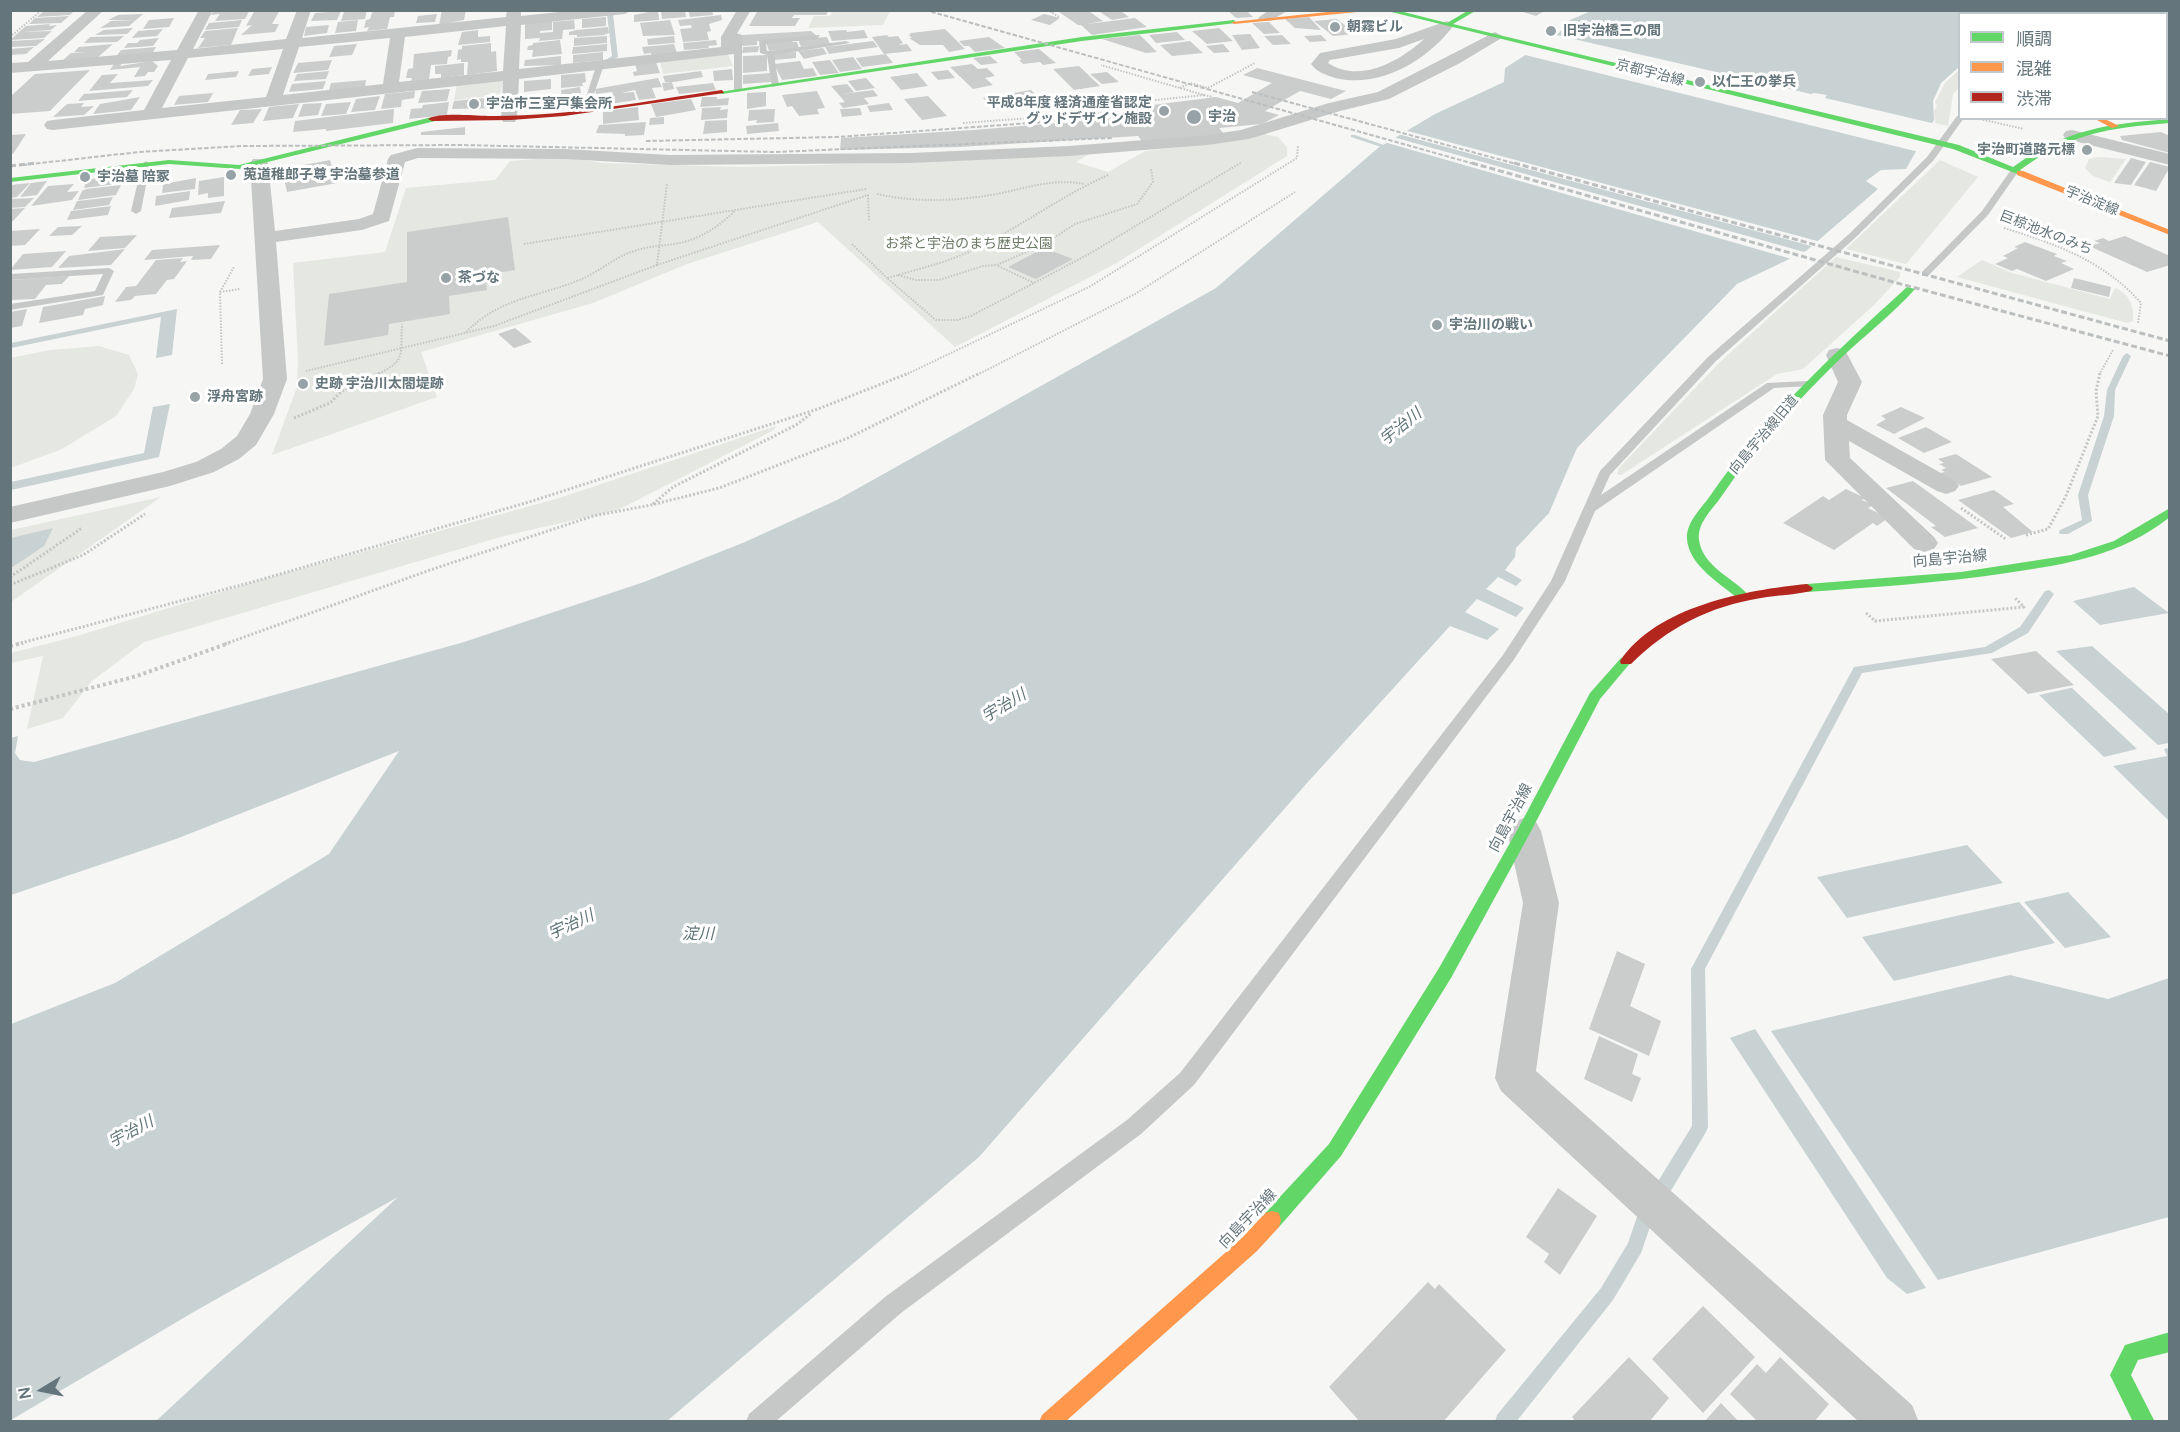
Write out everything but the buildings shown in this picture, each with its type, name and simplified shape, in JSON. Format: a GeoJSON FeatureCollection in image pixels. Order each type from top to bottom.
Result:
{"type":"FeatureCollection","features":[{"type":"Feature","properties":{"kind":"main road"},"geometry":{"type":"LineString","coordinates":[[10,180],[169,162],[239,167],[424,120],[464,117],[509,118],[584,111],[1036,46],[1264,18],[1375,10]]}},
{"type":"Feature","properties":{"kind":"main road","name":"京都宇治線"},"geometry":{"type":"LineString","coordinates":[[1386,10],[1969,151],[2016,169]]}},
{"type":"Feature","properties":{"kind":"main road"},"geometry":{"type":"LineString","coordinates":[[1447,25],[1473,10]]}},
{"type":"Feature","properties":{"kind":"main road"},"geometry":{"type":"LineString","coordinates":[[2101,120],[2115,126]]}},
{"type":"Feature","properties":{"kind":"main road"},"geometry":{"type":"LineString","coordinates":[[2016,169],[2043,147],[2072,135],[2099,127],[2169,121]]}},
{"type":"Feature","properties":{"kind":"main road","name":"宇治淀線"},"geometry":{"type":"LineString","coordinates":[[2016,169],[2169,233]]}},
{"type":"Feature","properties":{"kind":"main road","name":"向島宇治線旧道"},"geometry":{"type":"LineString","coordinates":[[1744,597],[1701,560],[1694,544],[1693,530],[1725,480],[1807,384],[1910,289]]}},
{"type":"Feature","properties":{"kind":"main road","name":"向島宇治線"},"geometry":{"type":"LineString","coordinates":[[1048,1422],[1250,1244],[1335,1149],[1445,973],[1524,831],[1595,696],[1619,666],[1640,645],[1669,625],[1704,609],[1744,597],[1791,589],[1961,576],[2073,559],[2118,544],[2151,525],[2169,511]]}},
{"type":"Feature","properties":{"kind":"main road"},"geometry":{"type":"LineString","coordinates":[[2145,1422],[2120,1375],[2132,1352],[2169,1342]]}},
{"type":"Feature","properties":{"kind":"street"},"geometry":{"type":"LineString","coordinates":[[32,67],[97,10]]}},
{"type":"Feature","properties":{"kind":"street"},"geometry":{"type":"LineString","coordinates":[[150,114],[206,10]]}},
{"type":"Feature","properties":{"kind":"street"},"geometry":{"type":"LineString","coordinates":[[273,101],[304,10]]}},
{"type":"Feature","properties":{"kind":"street"},"geometry":{"type":"LineString","coordinates":[[53,125],[600,65],[630,57],[729,51],[728,37],[744,10]]}},
{"type":"Feature","properties":{"kind":"street"},"geometry":{"type":"LineString","coordinates":[[1264,18],[1282,10]]}},
{"type":"Feature","properties":{"kind":"street"},"geometry":{"type":"LineString","coordinates":[[1287,10],[1305,15]]}},
{"type":"Feature","properties":{"kind":"street"},"geometry":{"type":"LineString","coordinates":[[10,68],[293,44],[399,33],[514,16],[623,13]]}},
{"type":"Feature","properties":{"kind":"street"},"geometry":{"type":"LineString","coordinates":[[509,118],[514,16]]}},
{"type":"Feature","properties":{"kind":"street"},"geometry":{"type":"LineString","coordinates":[[1447,25],[1411,57],[1396,66],[1362,76],[1328,70],[1319,64],[1331,54],[1399,43],[1447,25]]}},
{"type":"Feature","properties":{"kind":"street"},"geometry":{"type":"LineString","coordinates":[[390,88],[399,33]]}},
{"type":"Feature","properties":{"kind":"street"},"geometry":{"type":"LineString","coordinates":[[266,238],[362,224],[382,217],[397,159],[417,153],[565,154],[670,160],[910,158],[1069,151],[1207,140],[1244,135],[1335,107],[1383,96],[1455,60],[1495,36]]}},
{"type":"Feature","properties":{"kind":"street"},"geometry":{"type":"LineString","coordinates":[[1362,76],[1383,96]]}},
{"type":"Feature","properties":{"kind":"street"},"geometry":{"type":"LineString","coordinates":[[2072,135],[2169,160]]}},
{"type":"Feature","properties":{"kind":"street"},"geometry":{"type":"LineString","coordinates":[[10,515],[170,478],[205,467],[230,454],[247,440],[262,414],[275,379],[259,163]]}},
{"type":"Feature","properties":{"kind":"street"},"geometry":{"type":"LineString","coordinates":[[1837,355],[1850,382],[1835,415],[1838,460],[1924,543]]}},
{"type":"Feature","properties":{"kind":"street"},"geometry":{"type":"LineString","coordinates":[[1835,423],[1946,486]]}},
{"type":"Feature","properties":{"kind":"street"},"geometry":{"type":"LineString","coordinates":[[1524,831],[1541,903],[1515,1078],[1895,1422]]}},
{"type":"Feature","properties":{"kind":"lane"},"geometry":{"type":"LineString","coordinates":[[730,33],[738,35],[738,90]]}},
{"type":"Feature","properties":{"kind":"lane"},"geometry":{"type":"LineString","coordinates":[[816,37],[762,42],[764,53],[846,43]]}},
{"type":"Feature","properties":{"kind":"lane"},"geometry":{"type":"LineString","coordinates":[[770,53],[775,85]]}},
{"type":"Feature","properties":{"kind":"lane"},"geometry":{"type":"LineString","coordinates":[[584,111],[600,65]]}},
{"type":"Feature","properties":{"kind":"lane"},"geometry":{"type":"LineString","coordinates":[[757,1422],[893,1305],[1134,1127],[1187,1079],[1508,658],[1558,581],[1604,474],[1712,359],[1764,310],[1851,237],[1930,159],[1959,120]]}},
{"type":"Feature","properties":{"kind":"lane"},"geometry":{"type":"LineString","coordinates":[[136,211],[146,164]]}},
{"type":"Feature","properties":{"kind":"lane"},"geometry":{"type":"LineString","coordinates":[[1925,274],[1981,221],[2005,189],[2016,169]]}},
{"type":"Feature","properties":{"kind":"lane"},"geometry":{"type":"LineString","coordinates":[[10,277],[109,271],[99,293],[10,307]]}},
{"type":"Feature","properties":{"kind":"lane"},"geometry":{"type":"LineString","coordinates":[[1590,508],[1772,385],[1807,384]]}},
{"type":"Feature","properties":{"kind":"path"},"geometry":{"type":"LineString","coordinates":[[10,37],[42,10]]}},
{"type":"Feature","properties":{"kind":"path"},"geometry":{"type":"LineString","coordinates":[[1036,46],[1213,98]]}},
{"type":"Feature","properties":{"kind":"path"},"geometry":{"type":"LineString","coordinates":[[1180,88],[1190,83],[1208,88],[1255,63]]}},
{"type":"Feature","properties":{"kind":"path"},"geometry":{"type":"LineString","coordinates":[[963,123],[1112,112],[1126,103],[1204,95]]}},
{"type":"Feature","properties":{"kind":"path"},"geometry":{"type":"LineString","coordinates":[[1185,97],[1188,101]]}},
{"type":"Feature","properties":{"kind":"path"},"geometry":{"type":"LineString","coordinates":[[1982,120],[2024,129]]}},
{"type":"Feature","properties":{"kind":"path"},"geometry":{"type":"LineString","coordinates":[[10,646],[249,583],[529,502],[818,409],[917,370],[1089,287],[1297,158]]}},
{"type":"Feature","properties":{"kind":"path"},"geometry":{"type":"LineString","coordinates":[[657,265],[670,160]]}},
{"type":"Feature","properties":{"kind":"path"},"geometry":{"type":"LineString","coordinates":[[852,244],[886,278],[936,320],[944,321],[971,316],[1098,248],[1242,162]]}},
{"type":"Feature","properties":{"kind":"path"},"geometry":{"type":"LineString","coordinates":[[897,275],[916,280],[939,280],[983,266],[997,265],[1046,243],[1075,224],[1137,204],[1153,182],[1149,163]]}},
{"type":"Feature","properties":{"kind":"path"},"geometry":{"type":"LineString","coordinates":[[886,278],[970,252],[1085,184],[1112,173]]}},
{"type":"Feature","properties":{"kind":"path"},"geometry":{"type":"LineString","coordinates":[[877,194],[888,198],[920,200],[1009,192],[1056,181],[1085,184]]}},
{"type":"Feature","properties":{"kind":"path"},"geometry":{"type":"LineString","coordinates":[[524,244],[866,189]]}},
{"type":"Feature","properties":{"kind":"path"},"geometry":{"type":"LineString","coordinates":[[10,709],[137,676],[430,570],[593,516],[651,505],[719,488],[848,438],[1135,294],[1295,192]]}},
{"type":"Feature","properties":{"kind":"path"},"geometry":{"type":"LineString","coordinates":[[275,379],[494,326],[657,265],[868,195],[869,221]]}},
{"type":"Feature","properties":{"kind":"path"},"geometry":{"type":"LineString","coordinates":[[465,333],[478,318],[496,306],[584,278],[623,255],[682,243],[720,225],[736,211]]}},
{"type":"Feature","properties":{"kind":"path","name":"巨椋池水のみち"},"geometry":{"type":"LineString","coordinates":[[1981,221],[2045,241],[2105,268],[2128,287],[2141,303],[2138,323]]}},
{"type":"Feature","properties":{"kind":"path"},"geometry":{"type":"LineString","coordinates":[[997,265],[1034,283]]}},
{"type":"Feature","properties":{"kind":"path"},"geometry":{"type":"LineString","coordinates":[[220,292],[222,364]]}},
{"type":"Feature","properties":{"kind":"path"},"geometry":{"type":"LineString","coordinates":[[290,419],[330,403],[342,391],[396,365],[401,348],[402,324]]}},
{"type":"Feature","properties":{"kind":"path"},"geometry":{"type":"LineString","coordinates":[[2007,540],[2048,529],[2063,501],[2098,416],[2096,391],[2100,372],[2113,350]]}},
{"type":"Feature","properties":{"kind":"path"},"geometry":{"type":"LineString","coordinates":[[651,505],[673,487],[796,425],[818,409]]}},
{"type":"Feature","properties":{"kind":"path"},"geometry":{"type":"LineString","coordinates":[[1946,486],[1939,492],[2007,540],[2008,546]]}},
{"type":"Feature","properties":{"kind":"path"},"geometry":{"type":"LineString","coordinates":[[10,577],[86,525]]}},
{"type":"Feature","properties":{"kind":"path"},"geometry":{"type":"LineString","coordinates":[[1863,611],[1875,621],[2024,607],[2012,594]]}},
{"type":"Feature","properties":{"kind":"green space"},"geometry":{"type":"Polygon","coordinates":[[[833,10],[890,11],[883,25],[808,28],[814,16],[830,16],[833,10]]]}},
{"type":"Feature","properties":{"kind":"green space"},"geometry":{"type":"Polygon","coordinates":[[[728,54],[733,66],[663,74],[660,61],[728,54]]]}},
{"type":"Feature","properties":{"kind":"green space"},"geometry":{"type":"Polygon","coordinates":[[[1958,71],[1958,89],[1953,94],[1948,126],[1935,123],[1934,111],[1937,106],[1935,102],[1945,83],[1958,71]]]}},
{"type":"Feature","properties":{"kind":"green space"},"geometry":{"type":"Polygon","coordinates":[[[496,80],[503,82],[500,95],[454,100],[457,84],[496,80]]]}},
{"type":"Feature","properties":{"kind":"green space","name":"お茶と宇治のまち歴史公園"},"geometry":{"type":"Polygon","coordinates":[[[1264,134],[1278,137],[1287,147],[1287,156],[1115,264],[955,347],[818,222],[687,264],[593,303],[421,352],[437,397],[272,455],[297,387],[298,361],[293,263],[385,252],[406,188],[495,180],[510,161],[563,157],[603,163],[742,167],[1089,154],[1076,162],[1108,172],[1145,151],[1264,134]]]}},
{"type":"Feature","properties":{"kind":"green space"},"geometry":{"type":"Polygon","coordinates":[[[2098,157],[2126,159],[2110,182],[2093,176],[2085,168],[2089,159],[2098,157]]]}},
{"type":"Feature","properties":{"kind":"green space"},"geometry":{"type":"Polygon","coordinates":[[[1940,160],[1978,177],[1906,264],[1846,249],[1940,160]]]}},
{"type":"Feature","properties":{"kind":"green space"},"geometry":{"type":"Polygon","coordinates":[[[1836,257],[1900,272],[1900,277],[1874,305],[1803,369],[1777,374],[1621,475],[1617,474],[1619,468],[1719,363],[1836,257]]]}},
{"type":"Feature","properties":{"kind":"green space"},"geometry":{"type":"Polygon","coordinates":[[[1982,260],[2012,273],[2110,299],[2115,288],[2128,297],[2133,310],[2133,321],[2127,323],[1957,277],[1982,260]]]}},
{"type":"Feature","properties":{"kind":"green space"},"geometry":{"type":"Polygon","coordinates":[[[99,346],[129,355],[138,374],[134,389],[116,416],[62,449],[11,468],[11,358],[50,350],[99,346]]]}},
{"type":"Feature","properties":{"kind":"green space"},"geometry":{"type":"Polygon","coordinates":[[[776,426],[774,430],[618,510],[504,536],[144,642],[92,681],[63,718],[27,729],[43,656],[11,663],[11,653],[77,636],[264,579],[556,499],[776,426]]]}},
{"type":"Feature","properties":{"kind":"green space"},"geometry":{"type":"Polygon","coordinates":[[[161,497],[11,602],[11,530],[161,497]]]}},
{"type":"Feature","properties":{"kind":"water","name":"淀川"},"geometry":{"type":"Polygon","coordinates":[[[1591,11],[2002,12],[1958,12],[1958,68],[1941,83],[1933,101],[1934,120],[1906,169],[1881,170],[1866,181],[1878,189],[1806,251],[1737,284],[1577,448],[1549,513],[1516,548],[1515,557],[1505,570],[1522,580],[1516,586],[1498,577],[1486,589],[1524,608],[1516,617],[1477,599],[1465,612],[1499,629],[1487,640],[1450,626],[1307,783],[979,1157],[667,1421],[156,1421],[398,1197],[197,1310],[11,1420],[11,1024],[115,983],[329,854],[399,751],[176,839],[11,895],[11,738],[18,736],[15,753],[20,760],[34,762],[464,642],[644,582],[745,542],[837,500],[1216,288],[1378,148],[1435,114],[1504,82],[1505,68],[1557,35],[1570,20],[1591,11]]]}},
{"type":"Feature","properties":{"kind":"water"},"geometry":{"type":"Polygon","coordinates":[[[177,309],[172,355],[156,358],[161,317],[11,348],[11,343],[177,309]]]}},
{"type":"Feature","properties":{"kind":"water"},"geometry":{"type":"Polygon","coordinates":[[[170,404],[159,457],[11,490],[11,482],[144,453],[153,407],[170,404]]]}},
{"type":"Feature","properties":{"kind":"water"},"geometry":{"type":"Polygon","coordinates":[[[53,528],[44,546],[11,568],[11,538],[53,528]]]}},
{"type":"Feature","properties":{"kind":"water"},"geometry":{"type":"Polygon","coordinates":[[[2134,587],[2169,613],[2100,625],[2073,601],[2134,587]]]}},
{"type":"Feature","properties":{"kind":"water"},"geometry":{"type":"Polygon","coordinates":[[[2092,646],[2169,714],[2169,743],[2158,745],[2056,651],[2092,646]]]}},
{"type":"Feature","properties":{"kind":"water"},"geometry":{"type":"Polygon","coordinates":[[[2072,688],[2137,749],[2104,757],[2039,695],[2072,688]]]}},
{"type":"Feature","properties":{"kind":"water"},"geometry":{"type":"Polygon","coordinates":[[[2170,748],[2169,821],[2113,766],[2167,756],[2164,749],[2170,748]]]}},
{"type":"Feature","properties":{"kind":"water"},"geometry":{"type":"Polygon","coordinates":[[[1967,845],[2003,883],[1847,918],[1817,877],[1967,845]]]}},
{"type":"Feature","properties":{"kind":"water"},"geometry":{"type":"Polygon","coordinates":[[[2068,892],[2111,937],[2065,948],[2024,902],[2068,892]]]}},
{"type":"Feature","properties":{"kind":"water"},"geometry":{"type":"Polygon","coordinates":[[[2019,902],[2055,943],[1894,981],[1862,937],[2019,902]]]}},
{"type":"Feature","properties":{"kind":"water"},"geometry":{"type":"Polygon","coordinates":[[[2010,975],[2108,999],[2169,978],[2169,1217],[1938,1280],[1771,1031],[2010,975]]]}},
{"type":"Feature","properties":{"kind":"water"},"geometry":{"type":"Polygon","coordinates":[[[1755,1029],[1926,1288],[1907,1294],[1887,1278],[1730,1038],[1755,1029]]]}},
{"type":"Feature","properties":{"kind":"pier"},"geometry":{"type":"Polygon","coordinates":[[[1552,34],[1811,94],[1827,95],[1825,98],[1936,124],[1919,152],[1521,54],[1552,34]]]}},
{"type":"Feature","properties":{"kind":"pier"},"geometry":{"type":"Polygon","coordinates":[[[1404,130],[1821,242],[1815,247],[1398,134],[1404,130]]]}},
{"type":"Feature","properties":{"kind":"pier"},"geometry":{"type":"Polygon","coordinates":[[[1393,137],[1808,253],[1795,260],[1384,142],[1393,137]]]}},
{"type":"Feature","properties":{"kind":"waterway"},"geometry":{"type":"LineString","coordinates":[[609,60],[615,57],[610,14]]}},
{"type":"Feature","properties":{"kind":"waterway"},"geometry":{"type":"LineString","coordinates":[[1353,136],[1398,151]]}},
{"type":"Feature","properties":{"kind":"waterway"},"geometry":{"type":"LineString","coordinates":[[2064,532],[2087,521],[2083,495],[2109,416],[2111,390],[2127,356]]}},
{"type":"Feature","properties":{"kind":"waterway"},"geometry":{"type":"LineString","coordinates":[[1504,1422],[1607,1294],[1635,1247],[1644,1220],[1700,1127],[1698,969],[1858,670],[1988,650],[2024,630],[2049,594]]}},
{"type":"Feature","properties":{"kind":"railway"},"geometry":{"type":"LineString","coordinates":[[925,10],[1478,165]]}},
{"type":"Feature","properties":{"kind":"railway"},"geometry":{"type":"LineString","coordinates":[[1252,92],[1520,165]]}},
{"type":"Feature","properties":{"kind":"railway"},"geometry":{"type":"LineString","coordinates":[[646,141],[837,137],[1100,118]]}},
{"type":"Feature","properties":{"kind":"railway"},"geometry":{"type":"LineString","coordinates":[[23,165],[139,152],[241,146],[461,145],[775,152],[1112,138]]}},
{"type":"Feature","properties":{"kind":"railway"},"geometry":{"type":"LineString","coordinates":[[10,166],[37,163]]}},
{"type":"Feature","properties":{"kind":"railway"},"geometry":{"type":"LineString","coordinates":[[1472,163],[1886,280],[2170,356]]}},
{"type":"Feature","properties":{"kind":"railway"},"geometry":{"type":"LineString","coordinates":[[1514,163],[2170,341]]}},
{"type":"Feature","properties":{"kind":"traffic: fast"},"geometry":{"type":"LineString","coordinates":[[1386,10],[1956,147],[2020,173]]}},
{"type":"Feature","properties":{"kind":"traffic: fast"},"geometry":{"type":"LineString","coordinates":[[1447,25],[1474,10]]}},
{"type":"Feature","properties":{"kind":"traffic: fast"},"geometry":{"type":"LineString","coordinates":[[722,92],[1082,39],[1234,22]]}},
{"type":"Feature","properties":{"kind":"traffic: fast"},"geometry":{"type":"LineString","coordinates":[[10,180],[169,162],[239,167],[432,119]]}},
{"type":"Feature","properties":{"kind":"traffic: fast"},"geometry":{"type":"LineString","coordinates":[[2016,169],[2035,155],[2071,137],[2107,128],[2170,121]]}},
{"type":"Feature","properties":{"kind":"traffic: fast"},"geometry":{"type":"LineString","coordinates":[[1744,597],[1710,569],[1696,551],[1693,542],[1693,531],[1696,524],[1753,445],[1778,417],[1829,364],[1910,289]]}},
{"type":"Feature","properties":{"kind":"traffic: fast"},"geometry":{"type":"LineString","coordinates":[[1807,588],[1961,576],[2073,559],[2118,544],[2152,525],[2170,511]]}},
{"type":"Feature","properties":{"kind":"traffic: fast"},"geometry":{"type":"LineString","coordinates":[[1272,1220],[1335,1150],[1445,973],[1524,831],[1595,696],[1626,661]]}},
{"type":"Feature","properties":{"kind":"traffic: fast"},"geometry":{"type":"LineString","coordinates":[[2145,1422],[2120,1375],[2132,1352],[2170,1342]]}},
{"type":"Feature","properties":{"kind":"traffic: slow"},"geometry":{"type":"LineString","coordinates":[[1234,22],[1375,10]]}},
{"type":"Feature","properties":{"kind":"traffic: slow"},"geometry":{"type":"LineString","coordinates":[[2101,120],[2115,126]]}},
{"type":"Feature","properties":{"kind":"traffic: slow"},"geometry":{"type":"LineString","coordinates":[[2020,173],[2170,233]]}},
{"type":"Feature","properties":{"kind":"traffic: slow"},"geometry":{"type":"LineString","coordinates":[[1049,1422],[1250,1244],[1272,1220]]}},
{"type":"Feature","properties":{"kind":"traffic: jam"},"geometry":{"type":"LineString","coordinates":[[432,119],[511,118],[564,114],[722,92]]}},
{"type":"Feature","properties":{"kind":"traffic: jam"},"geometry":{"type":"LineString","coordinates":[[1626,661],[1643,643],[1663,629],[1709,607],[1758,594],[1807,588]]}},
{"type":"Feature","properties":{"kind":"place","name":"朝霧ビル"},"geometry":{"type":"Point","coordinates":[1335,27]}},
{"type":"Feature","properties":{"kind":"place","name":"旧宇治橋三の間"},"geometry":{"type":"Point","coordinates":[1551,31]}},
{"type":"Feature","properties":{"kind":"place","name":"以仁王の挙兵"},"geometry":{"type":"Point","coordinates":[1700,82]}},
{"type":"Feature","properties":{"kind":"place","name":"宇治市三室戸集会所"},"geometry":{"type":"Point","coordinates":[474,104]}},
{"type":"Feature","properties":{"kind":"place","name":"平成8年度 経済通産省認定 グッドデザイン施設"},"geometry":{"type":"Point","coordinates":[1164,111]}},
{"type":"Feature","properties":{"kind":"place","name":"宇治"},"geometry":{"type":"Point","coordinates":[1194,117]}},
{"type":"Feature","properties":{"kind":"place","name":"宇治町道路元標"},"geometry":{"type":"Point","coordinates":[2087,150]}},
{"type":"Feature","properties":{"kind":"place","name":"莵道稚郎子尊 宇治墓参道"},"geometry":{"type":"Point","coordinates":[231,175]}},
{"type":"Feature","properties":{"kind":"place","name":"宇治墓 陪冢"},"geometry":{"type":"Point","coordinates":[85,177]}},
{"type":"Feature","properties":{"kind":"place","name":"茶づな"},"geometry":{"type":"Point","coordinates":[446,278]}},
{"type":"Feature","properties":{"kind":"place","name":"宇治川の戦い"},"geometry":{"type":"Point","coordinates":[1437,325]}},
{"type":"Feature","properties":{"kind":"place","name":"史跡 宇治川太閤堤跡"},"geometry":{"type":"Point","coordinates":[303,384]}},
{"type":"Feature","properties":{"kind":"place","name":"浮舟宮跡"},"geometry":{"type":"Point","coordinates":[195,397]}},
{"type":"Feature","properties":{"kind":"water label","name":"宇治川"},"geometry":{"type":"Point","coordinates":[1401,427]}},
{"type":"Feature","properties":{"kind":"water label","name":"宇治川"},"geometry":{"type":"Point","coordinates":[1004,706]}},
{"type":"Feature","properties":{"kind":"water label","name":"宇治川"},"geometry":{"type":"Point","coordinates":[571,925]}},
{"type":"Feature","properties":{"kind":"water label","name":"宇治川"},"geometry":{"type":"Point","coordinates":[131,1132]}}]}
